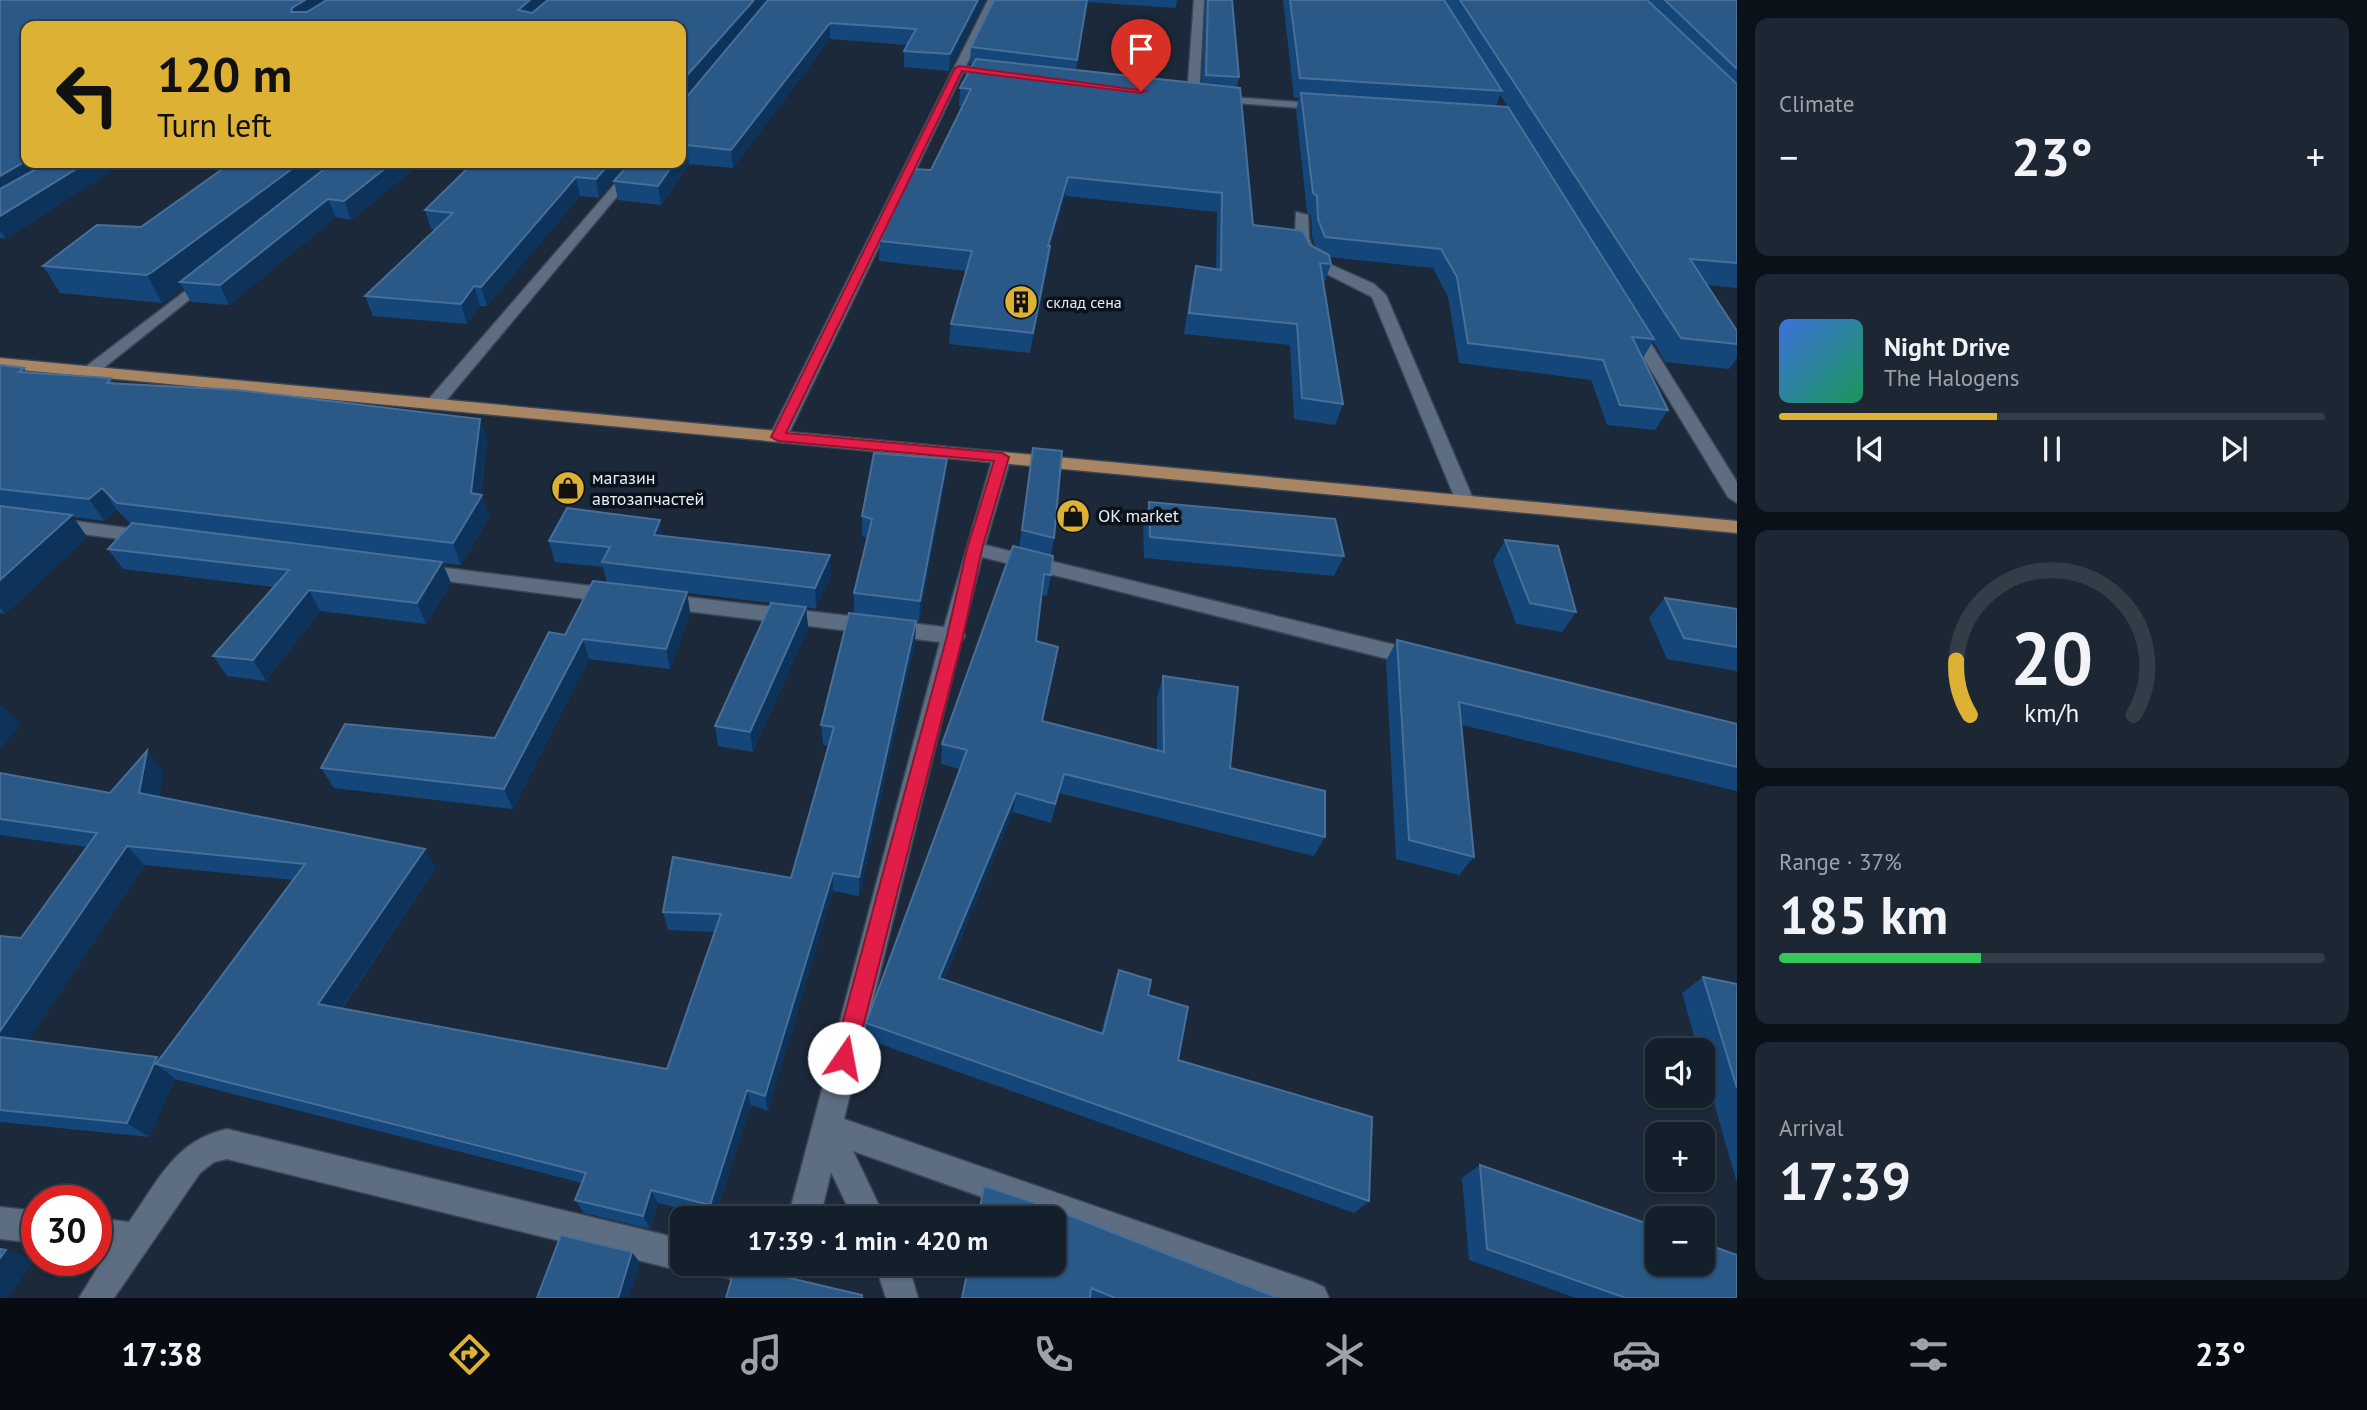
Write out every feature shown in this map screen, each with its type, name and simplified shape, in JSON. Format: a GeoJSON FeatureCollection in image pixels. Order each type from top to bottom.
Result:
{"type":"FeatureCollection","features":[{"type":"Feature","properties":{"kind":"main road"},"geometry":{"type":"LineString","coordinates":[[0,363],[1737,527]]}},
{"type":"Feature","properties":{"kind":"street"},"geometry":{"type":"LineString","coordinates":[[778,437],[993,0]]}},
{"type":"Feature","properties":{"kind":"street"},"geometry":{"type":"LineString","coordinates":[[1194,97],[1199,0]]}},
{"type":"Feature","properties":{"kind":"street"},"geometry":{"type":"LineString","coordinates":[[959,68],[1014,75]]}},
{"type":"Feature","properties":{"kind":"street"},"geometry":{"type":"LineString","coordinates":[[1180,96],[1343,108]]}},
{"type":"Feature","properties":{"kind":"street"},"geometry":{"type":"LineString","coordinates":[[434,404],[635,168]]}},
{"type":"Feature","properties":{"kind":"street"},"geometry":{"type":"LineString","coordinates":[[1301,215],[1302,238],[1310,260],[1369,287],[1379,295],[1465,501]]}},
{"type":"Feature","properties":{"kind":"street"},"geometry":{"type":"LineString","coordinates":[[90,371],[217,271]]}},
{"type":"Feature","properties":{"kind":"street"},"geometry":{"type":"LineString","coordinates":[[1621,308],[1737,497]]}},
{"type":"Feature","properties":{"kind":"street"},"geometry":{"type":"LineString","coordinates":[[807,1206],[955,636],[974,549],[1002,457]]}},
{"type":"Feature","properties":{"kind":"street"},"geometry":{"type":"LineString","coordinates":[[0,517],[166,539]]}},
{"type":"Feature","properties":{"kind":"street"},"geometry":{"type":"LineString","coordinates":[[974,549],[1443,665]]}},
{"type":"Feature","properties":{"kind":"street"},"geometry":{"type":"LineString","coordinates":[[402,569],[955,636]]}},
{"type":"Feature","properties":{"kind":"street"},"geometry":{"type":"LineString","coordinates":[[825,1128],[863,1206]]}},
{"type":"Feature","properties":{"kind":"street"},"geometry":{"type":"LineString","coordinates":[[825,1128],[1313,1298]]}},
{"type":"Feature","properties":{"kind":"street"},"geometry":{"type":"LineString","coordinates":[[95,1298],[189,1162],[207,1148],[227,1144],[670,1252]]}},
{"type":"Feature","properties":{"kind":"street"},"geometry":{"type":"LineString","coordinates":[[0,1223],[21,1225]]}},
{"type":"Feature","properties":{"kind":"street"},"geometry":{"type":"LineString","coordinates":[[112,1236],[134,1238]]}},
{"type":"Feature","properties":{"kind":"street"},"geometry":{"type":"LineString","coordinates":[[897,1276],[902,1298]]}},
{"type":"Feature","properties":{"kind":"building"},"geometry":{"type":"Polygon","coordinates":[[[0,0],[305,0],[292,8],[291,12],[307,12],[327,0],[530,0],[518,10],[532,13],[548,0],[754,0],[686,76],[686,21],[21,21],[21,164],[0,176],[0,0]]]}},
{"type":"Feature","properties":{"kind":"building"},"geometry":{"type":"Polygon","coordinates":[[[768,0],[978,0],[950,54],[904,51],[916,29],[830,23],[731,150],[686,146],[686,98],[768,0]]]}},
{"type":"Feature","properties":{"kind":"building"},"geometry":{"type":"Polygon","coordinates":[[[994,0],[1087,0],[1077,60],[971,47],[994,0]]]}},
{"type":"Feature","properties":{"kind":"building"},"geometry":{"type":"Polygon","coordinates":[[[1208,0],[1232,0],[1239,77],[1206,75],[1208,0]]]}},
{"type":"Feature","properties":{"kind":"building"},"geometry":{"type":"Polygon","coordinates":[[[1290,0],[1444,0],[1502,91],[1300,78],[1290,0]]]}},
{"type":"Feature","properties":{"kind":"building"},"geometry":{"type":"Polygon","coordinates":[[[1460,0],[1647,0],[1737,84],[1737,263],[1690,259],[1737,331],[1737,344],[1681,338],[1460,0]]]}},
{"type":"Feature","properties":{"kind":"building"},"geometry":{"type":"Polygon","coordinates":[[[1665,0],[1737,0],[1737,69],[1665,0]]]}},
{"type":"Feature","properties":{"kind":"building"},"geometry":{"type":"Polygon","coordinates":[[[976,59],[1240,88],[1253,225],[1303,231],[1310,245],[1329,255],[1331,264],[1320,263],[1343,404],[1302,398],[1297,324],[1189,313],[1196,266],[1221,270],[1222,193],[1068,177],[1048,246],[1033,333],[951,324],[972,251],[880,241],[913,169],[931,170],[971,89],[960,88],[976,59]]]}},
{"type":"Feature","properties":{"kind":"building"},"geometry":{"type":"Polygon","coordinates":[[[1301,93],[1508,107],[1654,339],[1632,337],[1668,410],[1620,405],[1603,360],[1468,343],[1457,277],[1441,249],[1325,237],[1318,219],[1317,196],[1313,193],[1301,93]]]}},
{"type":"Feature","properties":{"kind":"building"},"geometry":{"type":"Polygon","coordinates":[[[38,168],[78,168],[0,216],[0,189],[38,168]]]}},
{"type":"Feature","properties":{"kind":"building"},"geometry":{"type":"Polygon","coordinates":[[[224,168],[293,168],[147,275],[43,266],[97,225],[141,227],[224,168]]]}},
{"type":"Feature","properties":{"kind":"building"},"geometry":{"type":"Polygon","coordinates":[[[326,168],[386,168],[344,201],[328,199],[220,285],[180,282],[326,168]]]}},
{"type":"Feature","properties":{"kind":"building"},"geometry":{"type":"Polygon","coordinates":[[[468,168],[606,168],[596,179],[576,177],[481,287],[474,286],[461,304],[365,296],[453,213],[425,210],[468,168]]]}},
{"type":"Feature","properties":{"kind":"building"},"geometry":{"type":"Polygon","coordinates":[[[626,168],[671,168],[658,186],[614,181],[626,168]]]}},
{"type":"Feature","properties":{"kind":"building"},"geometry":{"type":"Polygon","coordinates":[[[0,365],[24,368],[19,372],[111,378],[107,383],[237,390],[480,419],[471,493],[482,495],[453,543],[117,503],[102,488],[89,499],[0,489],[0,365]]]}},
{"type":"Feature","properties":{"kind":"building"},"geometry":{"type":"Polygon","coordinates":[[[1033,448],[1062,451],[1054,538],[1022,530],[1033,448]]]}},
{"type":"Feature","properties":{"kind":"building"},"geometry":{"type":"Polygon","coordinates":[[[874,453],[947,459],[920,601],[854,593],[872,519],[862,516],[874,453]]]}},
{"type":"Feature","properties":{"kind":"building"},"geometry":{"type":"Polygon","coordinates":[[[1149,502],[1335,519],[1344,556],[1150,537],[1149,502]]]}},
{"type":"Feature","properties":{"kind":"building"},"geometry":{"type":"Polygon","coordinates":[[[0,506],[72,515],[0,580],[0,506]]]}},
{"type":"Feature","properties":{"kind":"building"},"geometry":{"type":"Polygon","coordinates":[[[567,508],[660,520],[654,535],[830,555],[815,588],[602,562],[610,547],[549,541],[567,508]]]}},
{"type":"Feature","properties":{"kind":"building"},"geometry":{"type":"Polygon","coordinates":[[[132,523],[442,562],[417,603],[309,590],[253,660],[213,656],[289,570],[108,549],[132,523]]]}},
{"type":"Feature","properties":{"kind":"building"},"geometry":{"type":"Polygon","coordinates":[[[1505,540],[1558,546],[1576,612],[1530,603],[1505,540]]]}},
{"type":"Feature","properties":{"kind":"building"},"geometry":{"type":"Polygon","coordinates":[[[1013,546],[1053,556],[1051,575],[1044,574],[1036,641],[1058,647],[1042,721],[1164,752],[1163,676],[1238,687],[1230,768],[1325,791],[1325,837],[1064,774],[1055,804],[1016,793],[939,978],[1103,1034],[1119,970],[1151,980],[1148,995],[1188,1007],[1178,1060],[1372,1117],[1369,1201],[866,1023],[967,750],[942,744],[1013,546]]]}},
{"type":"Feature","properties":{"kind":"building"},"geometry":{"type":"Polygon","coordinates":[[[593,581],[687,592],[666,649],[583,639],[504,789],[321,768],[345,724],[495,738],[549,632],[565,635],[593,581]]]}},
{"type":"Feature","properties":{"kind":"building"},"geometry":{"type":"Polygon","coordinates":[[[1665,598],[1737,609],[1737,647],[1684,638],[1665,598]]]}},
{"type":"Feature","properties":{"kind":"building"},"geometry":{"type":"Polygon","coordinates":[[[771,603],[806,607],[750,732],[715,726],[771,603]]]}},
{"type":"Feature","properties":{"kind":"building"},"geometry":{"type":"Polygon","coordinates":[[[849,613],[916,621],[859,877],[833,873],[765,1096],[747,1090],[710,1205],[651,1190],[643,1216],[575,1200],[586,1173],[156,1064],[305,864],[127,846],[0,1031],[0,936],[21,938],[97,833],[0,819],[0,773],[110,793],[147,751],[139,793],[425,849],[318,1004],[667,1069],[721,914],[663,912],[673,857],[791,878],[834,727],[821,725],[849,613]]]}},
{"type":"Feature","properties":{"kind":"building"},"geometry":{"type":"Polygon","coordinates":[[[1397,640],[1737,724],[1737,767],[1459,702],[1474,857],[1409,840],[1397,640]]]}},
{"type":"Feature","properties":{"kind":"building"},"geometry":{"type":"Polygon","coordinates":[[[1703,977],[1737,984],[1737,1088],[1703,977]]]}},
{"type":"Feature","properties":{"kind":"building"},"geometry":{"type":"Polygon","coordinates":[[[0,1037],[157,1057],[127,1123],[0,1110],[0,1037]]]}},
{"type":"Feature","properties":{"kind":"building"},"geometry":{"type":"Polygon","coordinates":[[[1480,1165],[1645,1223],[1645,1276],[1715,1276],[1715,1247],[1737,1255],[1737,1298],[1626,1298],[1487,1249],[1480,1165]]]}},
{"type":"Feature","properties":{"kind":"building"},"geometry":{"type":"Polygon","coordinates":[[[984,1186],[1045,1206],[980,1206],[984,1186]]]}},
{"type":"Feature","properties":{"kind":"building"},"geometry":{"type":"Polygon","coordinates":[[[1066,1214],[1278,1298],[1115,1298],[1091,1288],[1090,1298],[962,1298],[967,1276],[1066,1276],[1066,1214]]]}},
{"type":"Feature","properties":{"kind":"building"},"geometry":{"type":"Polygon","coordinates":[[[561,1235],[632,1252],[618,1298],[537,1298],[561,1235]]]}},
{"type":"Feature","properties":{"kind":"building"},"geometry":{"type":"Polygon","coordinates":[[[733,1276],[781,1276],[862,1295],[862,1298],[726,1298],[733,1276]]]}},
{"type":"Feature","properties":{"kind":"place","name":"склад сена"},"geometry":{"type":"Point","coordinates":[1021,302]}},
{"type":"Feature","properties":{"kind":"place","name":"магазин автозапчастей"},"geometry":{"type":"Point","coordinates":[568,488]}},
{"type":"Feature","properties":{"kind":"place","name":"OK market"},"geometry":{"type":"Point","coordinates":[1073,516]}},
{"type":"Feature","properties":{"kind":"route"},"geometry":{"type":"LineString","coordinates":[[844,1058],[955,636],[974,549],[1002,457],[778,437],[959,68],[1141,91]]}}]}
